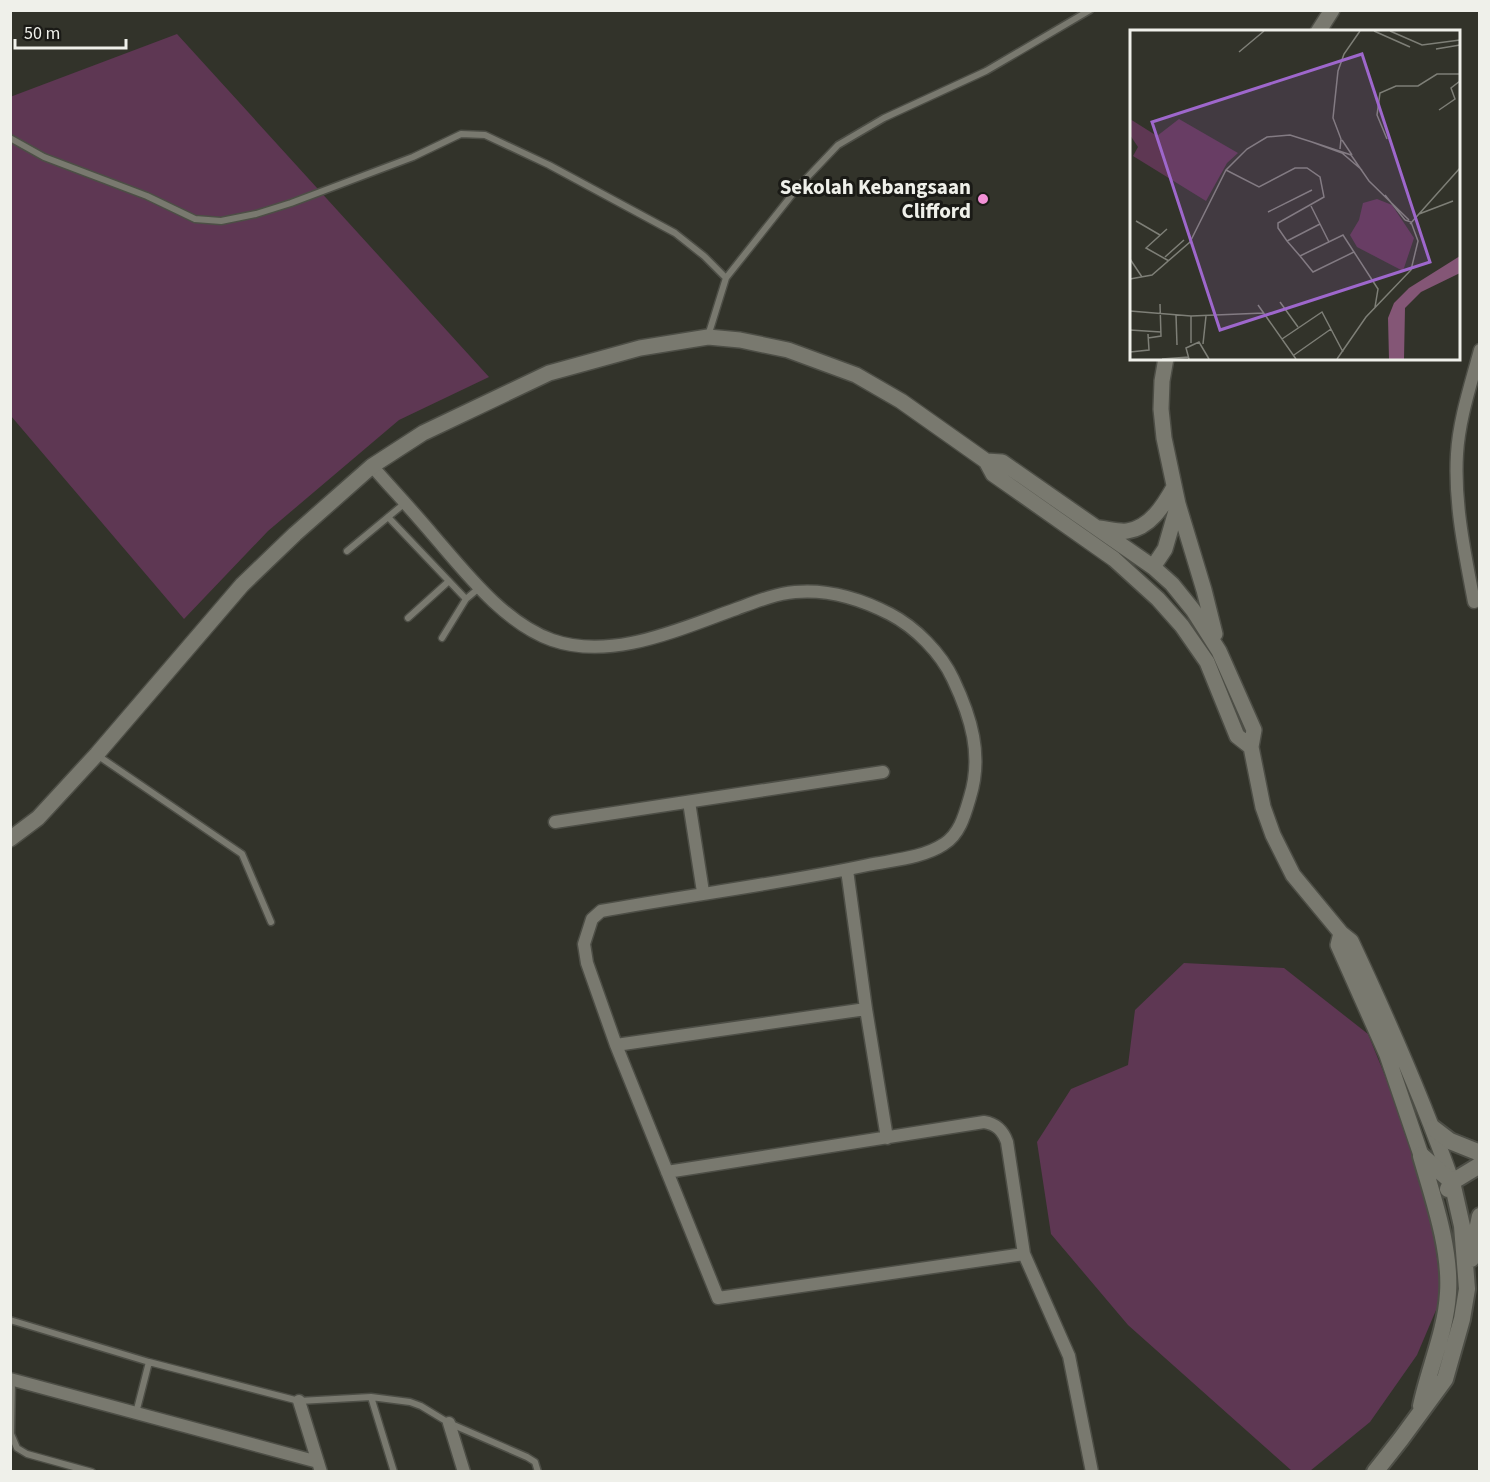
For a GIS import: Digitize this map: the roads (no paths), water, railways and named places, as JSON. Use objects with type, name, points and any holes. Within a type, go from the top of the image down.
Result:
[{"type":"main road","points":[[1433,1128],[1450,1141],[1479,1153]]},
{"type":"main road","points":[[1421,1155],[1452,1182],[1462,1226],[1467,1289]]},
{"type":"main road","points":[[1420,1412],[1444,1321],[1449,1291],[1440,1225],[1421,1155]]},
{"type":"main road","points":[[1440,1225],[1442,1200],[1452,1182],[1479,1165]]},
{"type":"main road","points":[[1375,1472],[1445,1379],[1462,1319],[1479,1216]]},
{"type":"street","points":[[1319,30],[1332,10]]},
{"type":"street","points":[[10,839],[39,818],[242,585],[295,534],[372,466],[423,433],[549,374],[640,348],[708,337],[740,340],[788,350],[856,375],[901,401],[986,461],[993,474],[1114,560],[1158,599],[1182,626],[1207,662],[1237,736],[1251,747]]},
{"type":"street","points":[[1474,602],[1463,542],[1456,483],[1461,425],[1479,350]]},
{"type":"street","points":[[1166,360],[1161,409],[1164,438],[1178,504],[1204,590],[1219,651]]},
{"type":"street","points":[[986,461],[1002,462],[1099,528],[1172,584],[1193,610],[1219,651],[1254,730],[1251,747],[1263,807],[1273,835],[1293,875],[1341,933],[1351,941],[1387,1018],[1433,1128],[1452,1182]]},
{"type":"street","points":[[372,466],[479,588],[511,616],[550,639],[584,646],[654,638],[769,597],[796,592],[820,592],[846,596],[871,604],[898,618],[925,640],[948,668],[974,730],[977,760],[974,785],[956,833],[947,842],[932,851],[847,870],[703,892],[601,911],[592,919],[584,944],[587,963],[616,1045],[718,1298],[1024,1254]]},
{"type":"street","points":[[1099,528],[1127,531],[1142,525],[1163,506],[1174,487]]},
{"type":"street","points":[[1158,599],[1152,567],[1166,549],[1178,504]]},
{"type":"street","points":[[1114,560],[1152,567]]},
{"type":"street","points":[[555,822],[883,772]]},
{"type":"street","points":[[689,802],[703,892]]},
{"type":"street","points":[[847,870],[887,1138]]},
{"type":"street","points":[[1341,933],[1338,945],[1387,1055],[1421,1155]]},
{"type":"street","points":[[616,1045],[866,1009]]},
{"type":"street","points":[[668,1172],[984,1122],[997,1127],[1007,1142],[1024,1254],[1069,1356],[1092,1472]]},
{"type":"street","points":[[11,1379],[320,1467]]},
{"type":"street","points":[[299,1401],[320,1467]]},
{"type":"street","points":[[449,1423],[464,1472]]},
{"type":"lane","points":[[708,337],[726,278],[799,186],[838,145],[884,118],[986,71],[1090,10]]},
{"type":"lane","points":[[10,138],[44,157],[147,196],[195,219],[221,221],[256,214],[291,203],[413,157],[461,134],[485,135],[549,165],[675,233],[704,256],[726,278]]},
{"type":"lane","points":[[347,551],[405,502]]},
{"type":"lane","points":[[388,517],[466,599]]},
{"type":"lane","points":[[408,618],[449,582]]},
{"type":"lane","points":[[442,638],[466,599],[479,588]]},
{"type":"lane","points":[[97,754],[242,854],[271,922]]},
{"type":"lane","points":[[10,1320],[149,1362],[299,1401],[371,1397],[410,1402],[449,1423],[527,1457],[535,1462],[538,1472]]},
{"type":"lane","points":[[136,1413],[149,1362]]},
{"type":"lane","points":[[11,1379],[11,1434],[17,1448],[27,1454],[92,1472]]},
{"type":"lane","points":[[371,1397],[394,1472]]},
{"type":"place","name":"Sekolah Kebangsaan Clifford","points":[[983,199]]}]
